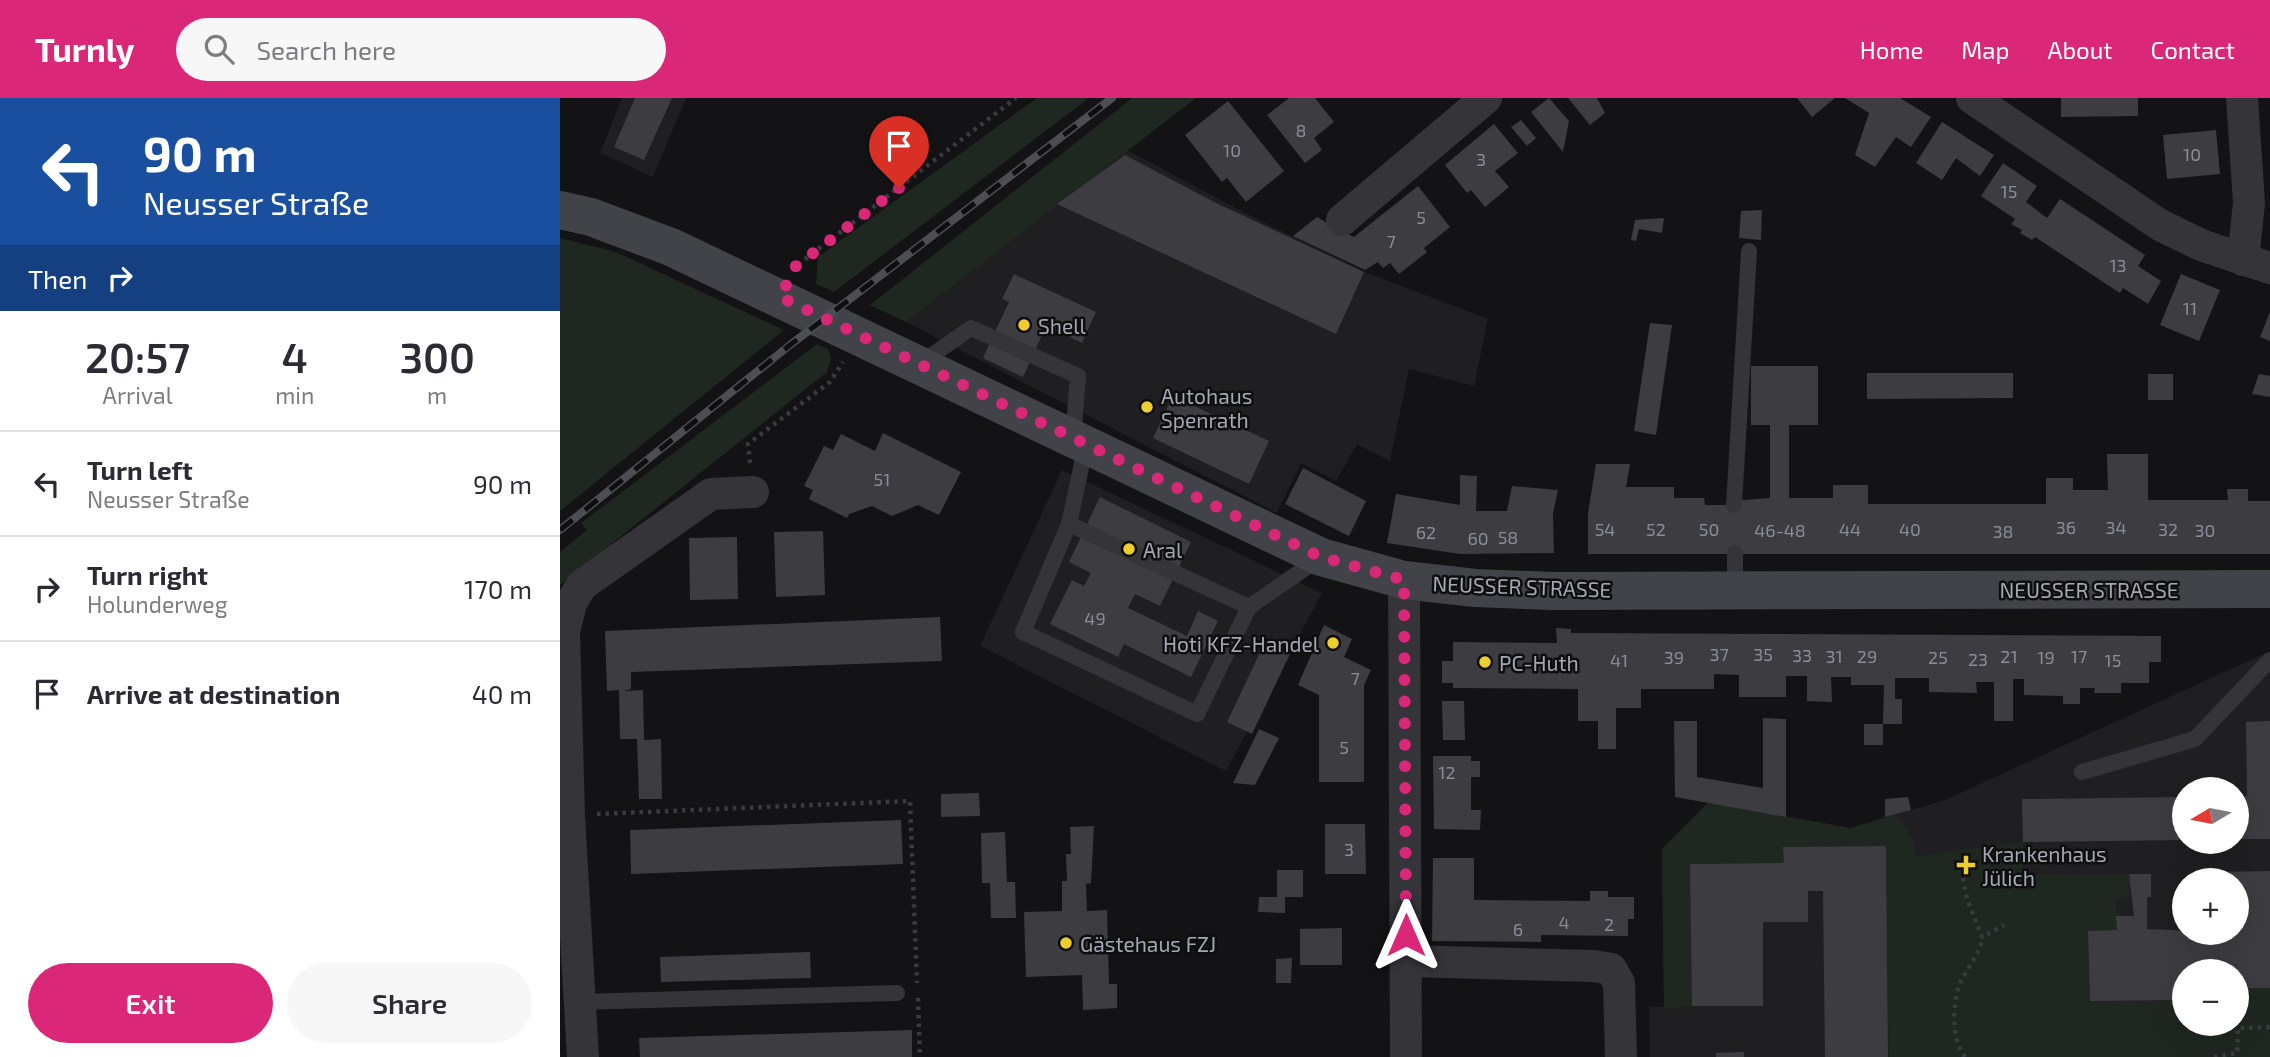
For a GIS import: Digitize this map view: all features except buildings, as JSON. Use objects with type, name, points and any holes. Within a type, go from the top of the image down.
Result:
[{"type":"main road","name":"NEUSSER STRASSE","points":[[560,210],[591,217],[671,247],[1321,557],[1404,580],[1475,588],[1540,590],[1735,571],[2270,589]]},
{"type":"street","points":[[1342,220],[1486,98]]},
{"type":"street","points":[[1972,98],[2160,225],[2201,245],[2256,264],[2242,98]]},
{"type":"street","points":[[583,1057],[569,816],[564,632],[571,603],[582,585],[711,494],[753,492]]},
{"type":"street","points":[[1404,580],[1406,1057]]},
{"type":"street","points":[[1406,961],[1594,966],[1611,969],[1619,983],[1621,1057]]},
{"type":"lane","points":[[1734,505],[1749,251]]},
{"type":"lane","points":[[919,365],[971,328],[1078,376],[1080,442],[1069,524],[1023,632],[1197,714],[1249,607],[1321,557]]},
{"type":"lane","points":[[1069,524],[1249,607]]},
{"type":"lane","points":[[2082,772],[2195,739],[2270,660]]},
{"type":"lane","points":[[579,1002],[897,993]]},
{"type":"path","points":[[780,297],[796,266],[1016,98]]},
{"type":"path","points":[[753,492],[748,444],[830,382],[848,355]]},
{"type":"path","points":[[569,816],[911,801],[920,1057]]},
{"type":"path","points":[[1964,878],[1967,900],[1982,937],[1981,946],[1958,988],[1955,1020],[1957,1045],[1965,1057]]},
{"type":"path","points":[[1982,937],[2004,925]]},
{"type":"path","points":[[2214,1057],[2237,1053],[2238,1028],[2270,1027]]},
{"type":"shaded area","points":[[622,98],[686,98],[653,177],[600,153]]},
{"type":"shaded area","points":[[1037,98],[1089,98],[834,292],[816,284],[818,257]]},
{"type":"shaded area","points":[[1132,98],[1196,98],[906,322],[870,305]]},
{"type":"shaded area","points":[[1127,150],[1243,212],[1365,272],[1488,319],[1474,386],[1409,369],[1390,461],[1357,444],[1336,481],[1301,463],[1277,513],[906,322]]},
{"type":"shaded area","points":[[560,238],[616,252],[784,330],[560,511]]},
{"type":"shaded area","points":[[817,344],[828,349],[831,359],[827,372],[560,585],[560,552],[587,530],[581,523]]},
{"type":"shaded area","points":[[1062,470],[1322,593],[1226,771],[980,646]]},
{"type":"shaded area","name":"Krankenhaus Jülich","points":[[2270,651],[2270,1057],[1650,1057],[1649,1006],[1664,1007],[1662,849],[1708,803],[1851,828],[1945,800]]},
{"type":"shaded area","points":[[1708,803],[1851,828],[1896,814],[1913,840],[1916,856],[2023,842],[2023,874],[2129,874],[2130,897],[2116,898],[2117,930],[2088,931],[2090,1001],[2172,1000],[2172,1036],[2249,1036],[2249,988],[2270,988],[2270,1057],[1889,1057],[1886,846],[1784,847],[1784,863],[1691,864],[1692,1006],[1664,1008],[1662,849]]},
{"type":"railway","points":[[560,530],[790,345],[1112,98]]},
{"type":"place","name":"Shell","points":[[1024,325]]},
{"type":"place","name":"Autohaus Spenrath","points":[[1147,407]]},
{"type":"place","name":"Aral","points":[[1129,549]]},
{"type":"place","name":"Hoti KFZ-Handel","points":[[1333,643]]},
{"type":"place","name":"PC-Huth","points":[[1485,662]]},
{"type":"place","name":"Krankenhaus Jülich","points":[[1966,865]]},
{"type":"place","name":"Gästehaus FZJ","points":[[1066,943]]},
{"type":"route","points":[[899,188],[796,266],[780,297],[1321,557],[1404,580],[1406,935]]}]
